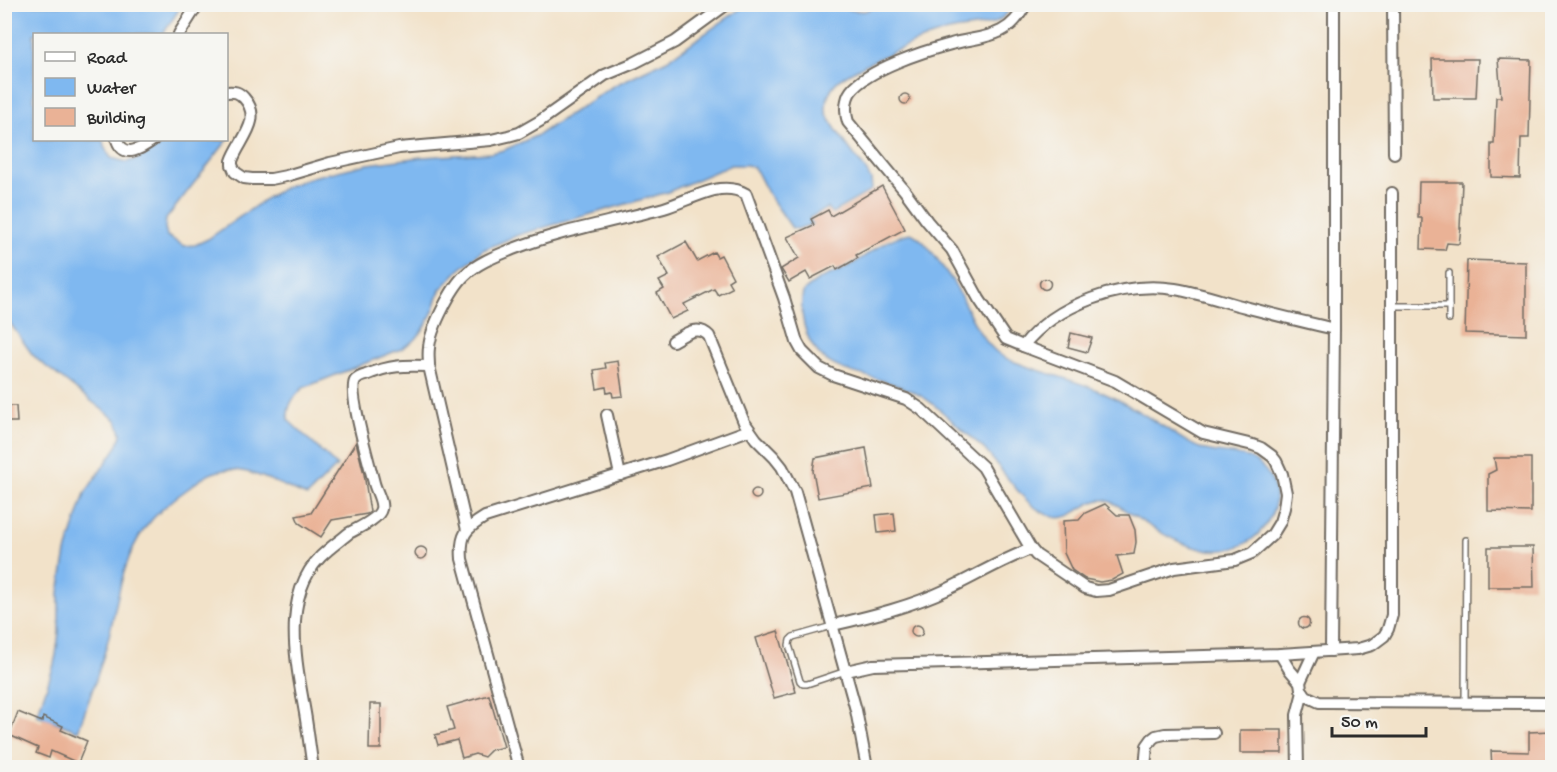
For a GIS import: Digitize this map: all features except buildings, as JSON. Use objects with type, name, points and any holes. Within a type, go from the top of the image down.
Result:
[{"type":"street","points":[[180,33],[198,4]]},
{"type":"street","points":[[228,92],[241,95],[248,102],[252,112],[250,127],[232,161],[236,172],[244,178],[286,176],[330,163],[399,148],[491,140],[519,133],[540,121],[605,75],[675,42],[727,4]]},
{"type":"street","points":[[467,530],[429,366],[429,346],[432,335],[449,296],[465,275],[484,261],[531,242],[666,207],[717,189],[734,188],[746,194],[802,351],[819,368],[833,375],[906,399],[921,409],[983,467],[1030,549],[1041,559],[1085,588],[1096,591],[1110,590],[1174,568],[1229,562],[1252,554],[1267,541],[1280,522],[1286,493],[1282,474],[1272,456],[1253,445],[1203,433],[1114,381],[1006,339],[979,299],[952,250],[848,122],[846,110],[848,97],[851,91],[865,79],[907,58],[998,32],[1012,24],[1026,4]]},
{"type":"street","points":[[1331,651],[1335,4]]},
{"type":"street","points":[[1393,4],[1394,153]]},
{"type":"street","points":[[117,141],[122,148],[131,151],[152,141]]},
{"type":"street","points":[[846,671],[884,664],[1331,651],[1358,649],[1372,645],[1384,636],[1392,615],[1392,193]]},
{"type":"street","points":[[1023,346],[1033,334],[1072,307],[1110,292],[1137,289],[1172,289],[1201,294],[1334,329]]},
{"type":"street","points":[[673,341],[694,330],[702,331],[709,336],[740,414],[749,430],[782,467],[792,486],[846,671],[867,768]]},
{"type":"street","points":[[313,768],[296,655],[295,622],[298,599],[303,583],[318,558],[347,535],[374,518],[382,506],[376,491],[354,401],[354,383],[358,378],[392,366],[429,366]]},
{"type":"street","points":[[607,415],[620,475]]},
{"type":"street","points":[[519,768],[462,559],[461,547],[467,530],[485,517],[667,460],[749,430]]},
{"type":"street","points":[[833,625],[867,617],[938,593],[996,563],[1030,549]]},
{"type":"street","points":[[1298,768],[1297,715],[1302,687],[1314,652]]},
{"type":"street","points":[[1280,654],[1310,699],[1319,702],[1552,704]]},
{"type":"street","points":[[1145,768],[1147,746],[1156,736],[1214,734]]},
{"type":"lane","points":[[1449,273],[1449,319]]},
{"type":"lane","points":[[1392,306],[1449,306]]},
{"type":"lane","points":[[1465,703],[1466,540]]},
{"type":"lane","points":[[833,625],[793,637],[789,640],[789,645],[802,684],[846,671]]},
{"type":"water","points":[[887,4],[1014,5],[1006,15],[994,23],[949,31],[924,39],[854,71],[834,85],[826,105],[828,117],[867,172],[872,189],[832,213],[827,208],[809,218],[812,224],[797,229],[792,228],[753,167],[731,165],[668,192],[518,235],[483,250],[440,290],[434,309],[416,339],[401,349],[303,388],[294,399],[290,406],[288,420],[337,466],[307,496],[256,475],[225,470],[201,479],[171,501],[155,517],[145,528],[130,554],[104,655],[78,731],[37,715],[56,655],[59,632],[59,593],[66,552],[85,493],[118,445],[121,434],[116,420],[32,354],[5,316],[5,5],[182,5],[164,33],[33,33],[33,141],[103,141],[111,158],[127,162],[169,141],[227,141],[166,219],[167,236],[184,246],[195,245],[208,239],[270,196],[312,177],[368,164],[504,150],[538,135],[613,86],[667,60],[746,5],[835,5],[850,10],[864,11]]},
{"type":"water","points":[[911,233],[922,240],[935,256],[954,283],[986,341],[1002,356],[1106,394],[1196,447],[1240,455],[1260,465],[1272,482],[1275,493],[1272,514],[1263,529],[1251,540],[1236,547],[1206,550],[1161,533],[1105,500],[1098,500],[1061,518],[1043,513],[1024,498],[984,449],[929,401],[917,393],[849,371],[825,360],[814,348],[806,333],[802,316],[803,292],[819,280],[853,264],[888,241]]}]
